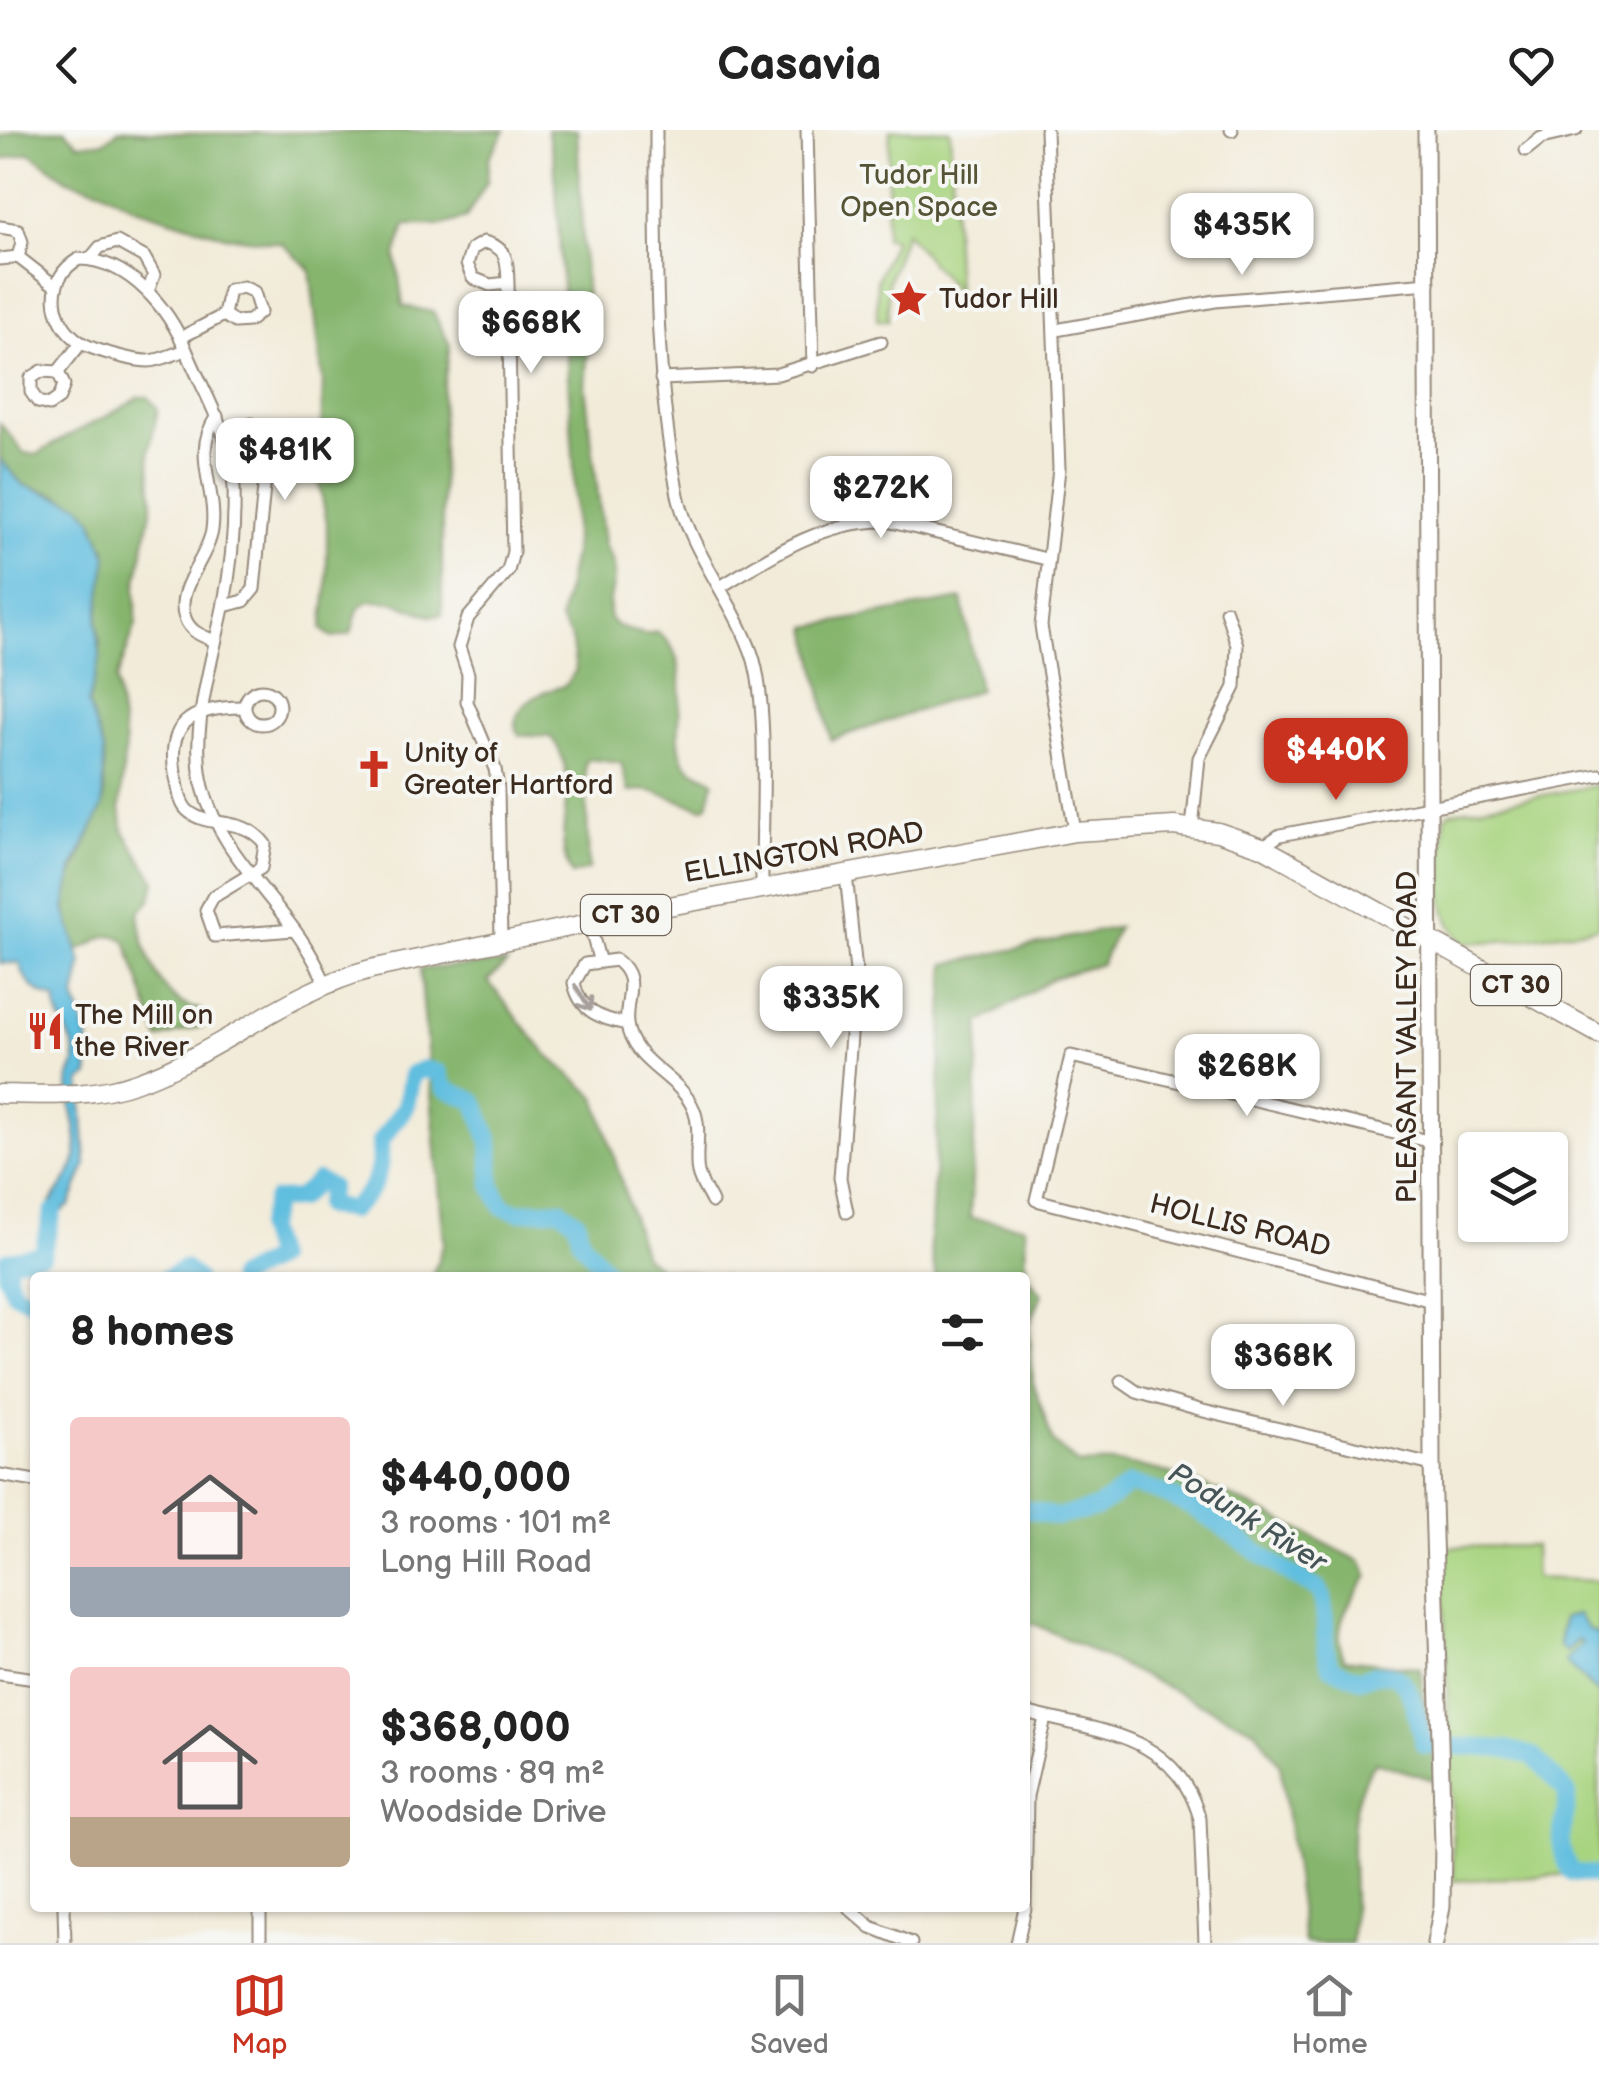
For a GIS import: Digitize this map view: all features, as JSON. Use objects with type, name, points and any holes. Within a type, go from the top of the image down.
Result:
[{"type":"main road","name":"PLEASANT VALLEY ROAD","points":[[1426,130],[1432,1465],[1442,1906],[1436,1943]]},
{"type":"main road","name":"ELLINGTON ROAD","points":[[0,1094],[86,1093],[149,1077],[326,986],[371,969],[589,923],[1075,832],[1192,828],[1262,846],[1432,937],[1599,1034]]},
{"type":"street","points":[[656,130],[657,348],[661,379],[678,497],[754,658],[760,686],[762,890]]},
{"type":"street","points":[[807,130],[813,366]]},
{"type":"street","points":[[1046,130],[1059,470],[1041,626],[1075,832]]},
{"type":"street","points":[[1526,150],[1541,138],[1576,130]]},
{"type":"street","points":[[0,228],[18,230],[22,242],[18,257]]},
{"type":"street","points":[[90,259],[100,247],[118,242],[144,257],[154,275],[148,289]]},
{"type":"street","points":[[0,259],[18,257],[54,284]]},
{"type":"street","points":[[224,316],[184,344],[148,361],[80,342],[60,319],[54,284],[64,268],[78,258],[90,259],[148,289],[184,344],[226,432],[234,486],[224,606],[201,710],[202,786],[217,820],[252,876],[314,954],[326,986]]},
{"type":"street","points":[[501,941],[498,788],[467,702],[468,674],[460,655],[461,636],[468,618],[508,571],[513,552],[508,283]]},
{"type":"street","points":[[1056,330],[1215,301],[1429,283]]},
{"type":"street","points":[[58,372],[80,342]]},
{"type":"street","points":[[661,379],[778,374],[881,342]]},
{"type":"street","points":[[215,641],[196,634],[185,618],[183,601],[212,529],[203,452],[207,430],[217,416]]},
{"type":"street","points":[[224,606],[244,601],[254,590],[267,457],[265,437],[252,424],[226,432]]},
{"type":"street","points":[[722,586],[810,536],[861,520],[888,521],[1046,559]]},
{"type":"street","points":[[212,529],[231,530]]},
{"type":"street","points":[[1192,828],[1199,758],[1235,687],[1237,645],[1226,611]]},
{"type":"street","points":[[244,707],[201,710],[181,724],[175,737],[173,767],[182,806],[194,816],[256,833],[264,844],[261,868],[213,897],[206,910],[215,936],[294,930]]},
{"type":"street","points":[[1262,846],[1280,835],[1599,775]]},
{"type":"street","points":[[846,874],[856,971],[840,1178],[848,1212]]},
{"type":"street","points":[[589,923],[599,959]]},
{"type":"street","points":[[627,1024],[597,1018],[576,996],[578,973],[599,959],[616,960],[627,968],[632,988],[627,1024],[636,1047],[674,1082],[694,1110],[698,1174],[712,1202]]},
{"type":"street","name":"HOLLIS ROAD","points":[[1432,1142],[1071,1056],[1036,1200],[1432,1301]]},
{"type":"street","points":[[1120,1381],[1138,1392],[1199,1410],[1432,1465]]},
{"type":"street","points":[[0,1475],[30,1480]]},
{"type":"street","points":[[0,1674],[30,1678]]},
{"type":"street","points":[[1030,1714],[1154,1750],[1172,1763],[1185,1781],[1200,1819],[1204,1943]]},
{"type":"street","points":[[1030,1783],[1045,1718]]},
{"type":"street","points":[[64,1912],[65,1943]]},
{"type":"street","points":[[260,1912],[260,1943]]},
{"type":"street","points":[[854,1912],[871,1927],[911,1943]]},
{"type":"street","points":[[1018,1943],[1024,1912]]},
{"type":"green space","points":[[17,130],[65,130],[79,144],[105,141],[119,130],[193,134],[505,130],[489,158],[487,182],[466,218],[443,225],[405,225],[396,256],[403,306],[433,312],[450,345],[442,396],[442,615],[430,616],[394,602],[368,601],[358,609],[351,634],[332,638],[322,629],[327,589],[327,523],[319,483],[323,384],[310,269],[281,243],[225,236],[135,208],[100,189],[68,180],[30,153],[0,160],[0,137]]},
{"type":"green space","points":[[547,130],[577,130],[588,342],[585,387],[604,544],[614,566],[609,615],[620,627],[644,634],[656,632],[669,643],[680,674],[679,745],[683,759],[693,770],[714,781],[708,805],[703,808],[656,792],[629,792],[621,763],[589,759],[585,763],[589,869],[572,875],[563,841],[567,789],[561,754],[551,737],[519,735],[516,725],[528,702],[565,686],[576,670],[571,637],[560,621],[574,549],[574,470],[554,158]]},
{"type":"green space","name":"Tudor Hill Open Space","points":[[890,130],[950,130],[957,293],[905,232],[888,282],[888,321],[877,320],[877,280],[894,239],[885,238]]},
{"type":"green space","points":[[139,397],[148,397],[158,409],[149,452],[153,501],[136,586],[136,624],[116,681],[125,745],[120,808],[124,832],[155,880],[151,899],[139,913],[149,958],[164,986],[186,1005],[199,1009],[205,1021],[203,1026],[159,1039],[126,941],[106,936],[77,950],[65,916],[68,886],[104,800],[104,751],[88,704],[100,644],[97,622],[106,549],[61,496],[23,485],[0,459],[0,423],[24,453],[37,455]]},
{"type":"green space","points":[[962,599],[979,690],[831,740],[808,627]]},
{"type":"green space","points":[[1599,785],[1599,927],[1516,940],[1464,943],[1447,916],[1443,901],[1445,818],[1450,812]]},
{"type":"green space","points":[[1118,927],[1101,964],[1053,978],[980,1023],[970,1218],[1025,1226],[1026,1272],[935,1272],[930,1246],[946,964]]},
{"type":"green space","points":[[507,963],[488,981],[547,1055],[596,1097],[644,1256],[660,1268],[689,1272],[434,1272],[444,1242],[420,969]]},
{"type":"green space","points":[[1030,1279],[1042,1294],[1030,1324]]},
{"type":"green space","points":[[1030,1340],[1033,1383],[1053,1442],[1079,1465],[1112,1463],[1185,1479],[1261,1511],[1362,1562],[1368,1576],[1341,1625],[1344,1659],[1420,1668],[1437,1781],[1375,1762],[1363,1782],[1353,1826],[1351,1943],[1304,1943],[1280,1765],[1256,1730],[1030,1624]]},
{"type":"green space","points":[[1534,1546],[1535,1578],[1599,1581],[1599,1883],[1561,1875],[1454,1881],[1442,1547]]},
{"type":"water","points":[[0,459],[23,485],[79,504],[92,519],[107,556],[97,622],[100,658],[88,704],[104,751],[103,806],[73,868],[65,909],[82,964],[75,998],[88,1036],[89,1076],[81,1082],[86,1165],[70,1205],[55,1216],[47,1235],[46,1215],[76,1158],[69,1081],[75,1058],[55,999],[33,987],[20,963],[0,963]]},
{"type":"water","points":[[1578,1615],[1588,1629],[1599,1634],[1599,1695],[1565,1662],[1582,1643],[1578,1640],[1566,1653],[1559,1646],[1563,1618]]},
{"type":"waterway","name":"Podunk River","points":[[250,1272],[275,1259],[266,1229],[275,1200],[298,1199],[318,1181],[330,1187],[326,1206],[351,1210],[366,1195],[378,1172],[380,1142],[406,1106],[412,1074],[424,1069],[439,1073],[444,1088],[475,1101],[490,1141],[492,1186],[503,1207],[519,1212],[560,1209],[577,1222],[581,1241],[607,1272]]},
{"type":"waterway","name":"Podunk River","points":[[30,1300],[14,1292],[7,1275],[8,1260],[42,1254],[53,1212]]},
{"type":"waterway","name":"Podunk River","points":[[178,1272],[188,1272]]},
{"type":"waterway","name":"Podunk River","points":[[1030,1510],[1057,1517],[1097,1508],[1129,1485],[1155,1491],[1204,1514],[1272,1562],[1319,1589],[1331,1667],[1360,1679],[1378,1674],[1401,1681],[1413,1703],[1424,1745],[1507,1749],[1533,1756],[1567,1792],[1561,1841],[1571,1872],[1599,1876]]},
{"type":"place","name":"Tudor Hill","points":[[909,299]]},
{"type":"place","name":"Unity of Greater Hartford","points":[[374,769]]},
{"type":"place","name":"The Mill on the River","points":[[45,1031]]}]
